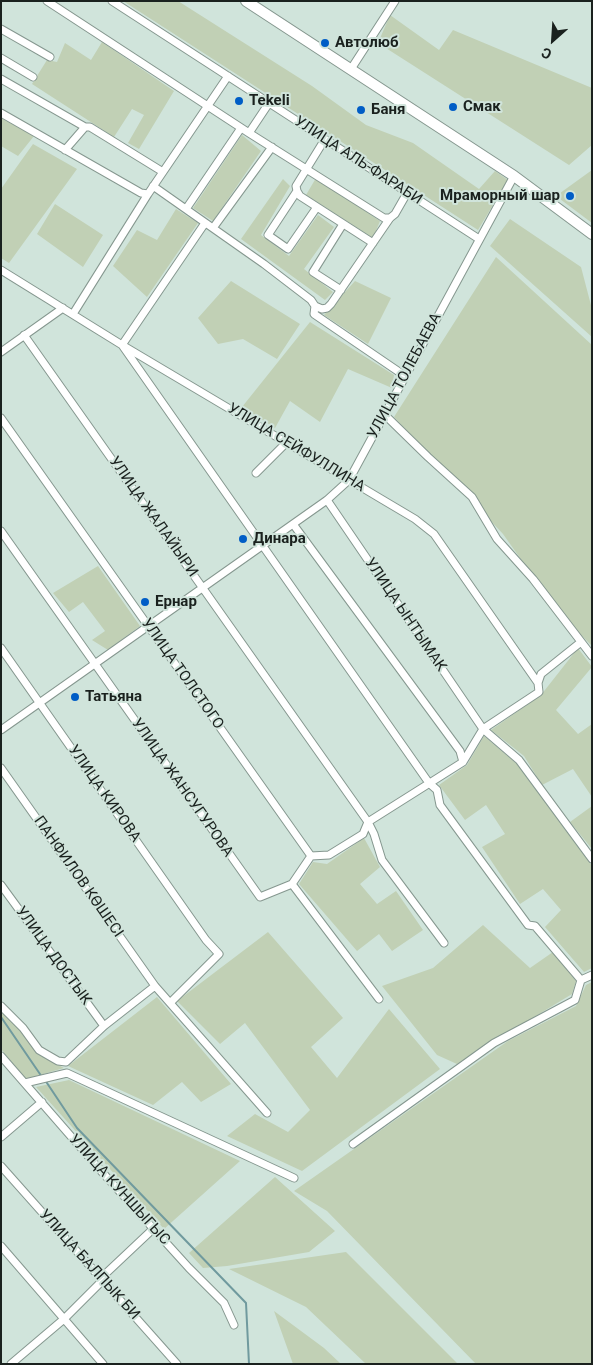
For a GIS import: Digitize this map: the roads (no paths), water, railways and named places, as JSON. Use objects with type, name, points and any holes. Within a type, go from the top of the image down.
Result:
[{"type":"main road","points":[[246,1],[514,176],[591,234]]},
{"type":"street","points":[[47,1],[384,218],[390,218]]},
{"type":"street","name":"УЛИЦА АЛЬ-ФАРАБИ","points":[[112,1],[479,239]]},
{"type":"street","points":[[351,70],[395,1]]},
{"type":"street","points":[[1,29],[50,57]]},
{"type":"street","points":[[1,58],[33,77]]},
{"type":"street","points":[[73,314],[153,186],[228,76]]},
{"type":"street","points":[[1,79],[85,127],[90,127],[163,172]]},
{"type":"street","points":[[249,132],[268,103]]},
{"type":"street","points":[[1,113],[141,193],[148,194]]},
{"type":"street","points":[[65,150],[85,127]]},
{"type":"street","points":[[186,209],[242,128]]},
{"type":"street","points":[[325,139],[296,186],[297,191],[300,196],[373,243]]},
{"type":"street","points":[[213,228],[272,147]]},
{"type":"street","name":"УЛИЦА ТОЛЕБАЕВА","points":[[1,730],[327,500],[349,480],[514,176]]},
{"type":"street","points":[[153,186],[312,300],[315,306],[314,314],[405,376]]},
{"type":"street","points":[[297,191],[268,235],[288,250],[317,207]]},
{"type":"street","points":[[315,306],[322,309],[332,304],[390,218],[395,214],[407,193]]},
{"type":"street","points":[[205,223],[122,345],[429,783],[437,790],[440,805],[528,925],[536,927],[581,980]]},
{"type":"street","points":[[341,290],[313,272],[343,224]]},
{"type":"street","name":"УЛИЦА СЕЙФУЛЛИНА","points":[[1,270],[122,345],[415,518],[434,534],[538,683]]},
{"type":"street","points":[[1,352],[63,308]]},
{"type":"street","name":"УЛИЦА ЖАЛАЙЫРИ","points":[[24,336],[368,822],[382,860],[444,943]]},
{"type":"street","points":[[384,415],[472,497],[497,539],[533,578],[592,656]]},
{"type":"street","name":"УЛИЦА ТОЛСТОГО","points":[[1,418],[311,856]]},
{"type":"street","points":[[256,473],[286,443]]},
{"type":"street","name":"УЛИЦА ЫНТЫМАК","points":[[327,500],[483,729],[519,760],[592,859]]},
{"type":"street","points":[[293,524],[460,751],[462,762]]},
{"type":"street","name":"УЛИЦА ЖАНСУГУРОВА","points":[[1,531],[260,897],[292,884]]},
{"type":"street","points":[[379,999],[292,884],[311,856],[329,855],[363,834],[368,822],[462,762],[483,729],[539,692],[538,683],[541,674],[581,642]]},
{"type":"street","name":"УЛИЦА КИРОВА","points":[[1,648],[206,940],[219,954],[170,1003]]},
{"type":"street","name":"ПАНФИЛОВ КӨШЕСІ","points":[[1,768],[155,986],[267,1113]]},
{"type":"street","name":"УЛИЦА ДОСТЫК","points":[[1,885],[104,1026]]},
{"type":"street","points":[[353,1144],[494,1043],[575,1000],[581,980],[592,975]]},
{"type":"street","points":[[1,1006],[23,1028],[39,1050],[58,1061],[66,1062],[104,1026],[155,986]]},
{"type":"street","name":"УЛИЦА КУНШЫГЫС","points":[[1,1056],[153,1229],[224,1303],[234,1325]]},
{"type":"street","points":[[25,1083],[67,1073],[294,1178]]},
{"type":"street","points":[[1,1137],[42,1102]]},
{"type":"street","name":"УЛИЦА БАЛПЫК БИ","points":[[1,1166],[177,1364]]},
{"type":"street","points":[[11,1364],[64,1319],[153,1229]]},
{"type":"street","points":[[1,1246],[103,1364]]},
{"type":"waterway","points":[[1,1017],[42,1077]]},
{"type":"waterway","points":[[45,1080],[77,1128],[246,1303],[249,1364]]},
{"type":"place","name":"Автолюб","points":[[325,43]]},
{"type":"place","name":"Tekeli","points":[[239,101]]},
{"type":"place","name":"Смак","points":[[453,107]]},
{"type":"place","name":"Баня","points":[[361,110]]},
{"type":"place","name":"Мраморный шар","points":[[570,196]]},
{"type":"place","name":"Динара","points":[[243,539]]},
{"type":"place","name":"Ернар","points":[[145,602]]},
{"type":"place","name":"Татьяна","points":[[75,697]]}]
